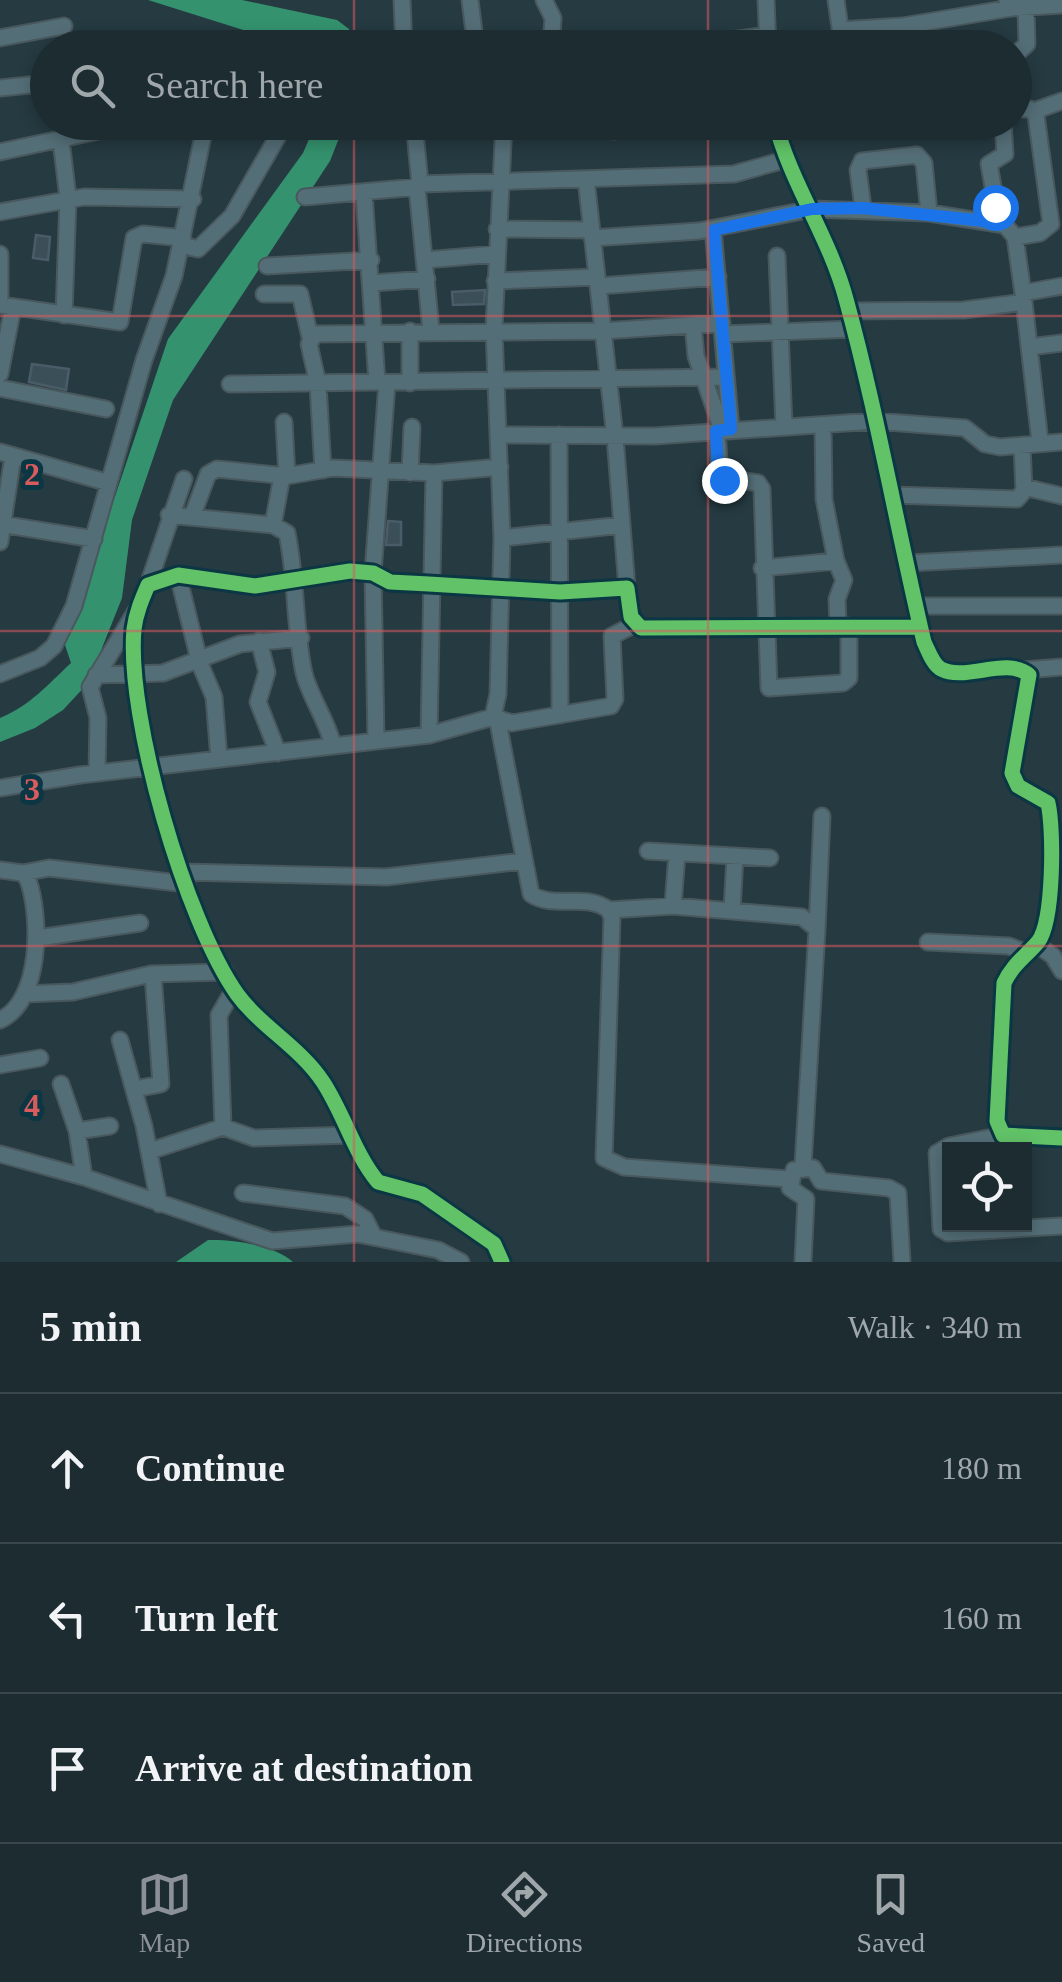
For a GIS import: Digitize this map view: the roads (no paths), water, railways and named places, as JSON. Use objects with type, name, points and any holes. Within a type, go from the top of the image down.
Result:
[{"type":"street","points":[[402,0],[403,30]]},
{"type":"street","points":[[470,0],[474,30]]},
{"type":"street","points":[[544,0],[553,18],[552,30]]},
{"type":"street","points":[[766,0],[767,30]]},
{"type":"street","points":[[836,0],[840,30],[904,26],[1014,6],[1062,5]]},
{"type":"street","points":[[1014,6],[1022,30]]},
{"type":"street","points":[[43,30],[64,26]]},
{"type":"street","points":[[0,38],[30,32]]},
{"type":"street","points":[[0,88],[30,84]]},
{"type":"street","points":[[1015,237],[1047,230],[1056,195],[1034,111],[1062,101]]},
{"type":"street","points":[[0,152],[62,140],[68,198],[64,315]]},
{"type":"street","points":[[0,674],[40,658],[60,638],[74,606],[182,242],[204,140]]},
{"type":"street","points":[[4,303],[120,322],[134,238],[143,234],[203,246],[232,216],[276,140]]},
{"type":"street","points":[[416,140],[432,330]]},
{"type":"street","points":[[503,140],[494,329],[502,538],[495,719],[531,894],[538,899],[594,902],[609,910],[673,906],[802,917],[817,929]]},
{"type":"street","points":[[779,140],[784,160],[812,209],[856,329],[915,606],[935,664],[945,671],[1062,667]]},
{"type":"street","points":[[993,222],[995,198],[988,164],[1005,154],[1004,140]]},
{"type":"street","points":[[863,208],[858,170],[862,161],[918,155],[924,163],[929,213]]},
{"type":"street","points":[[304,198],[500,180],[734,174],[784,160]]},
{"type":"street","points":[[586,179],[615,437],[627,588],[635,624],[641,628],[920,626]]},
{"type":"street","points":[[364,194],[373,332],[382,383],[373,574],[376,740]]},
{"type":"street","points":[[0,212],[68,198],[193,199]]},
{"type":"street","points":[[497,229],[591,234],[714,230],[812,209],[863,208],[1005,225],[1015,237],[1040,442]]},
{"type":"street","points":[[714,230],[725,378],[720,477],[760,486],[767,684],[774,690],[849,678],[837,599],[844,580],[836,561],[824,499],[824,425]]},
{"type":"street","points":[[0,254],[4,303],[0,374]]},
{"type":"street","points":[[425,260],[496,254]]},
{"type":"street","points":[[778,256],[784,426]]},
{"type":"street","points":[[267,266],[371,260]]},
{"type":"street","points":[[495,281],[718,278]]},
{"type":"street","points":[[372,284],[427,279]]},
{"type":"street","points":[[849,311],[964,310],[1062,286]]},
{"type":"street","points":[[264,294],[300,294],[318,384],[323,470]]},
{"type":"street","points":[[310,337],[432,330],[602,331],[693,325],[780,335],[856,329]]},
{"type":"street","points":[[693,325],[702,378],[723,430]]},
{"type":"street","points":[[410,331],[410,383]]},
{"type":"street","points":[[1029,347],[1062,342]]},
{"type":"street","points":[[230,384],[725,378]]},
{"type":"street","points":[[0,388],[106,409]]},
{"type":"street","points":[[500,435],[615,437],[876,421],[964,428],[990,446],[1062,442]]},
{"type":"street","points":[[273,525],[285,476],[284,422]]},
{"type":"street","points":[[410,473],[412,427]]},
{"type":"street","points":[[559,436],[560,715]]},
{"type":"street","points":[[892,495],[1017,499],[1024,487],[1022,445]]},
{"type":"street","points":[[0,542],[7,454],[109,483]]},
{"type":"street","points":[[192,518],[212,471],[285,476],[323,470],[434,473],[500,466]]},
{"type":"street","points":[[429,735],[434,473]]},
{"type":"street","points":[[98,773],[98,718],[90,687],[140,605],[184,479]]},
{"type":"street","points":[[1024,487],[1062,496]]},
{"type":"street","points":[[169,516],[273,525],[287,533],[297,580],[303,671],[326,716],[333,746]]},
{"type":"street","points":[[2,524],[94,539]]},
{"type":"street","points":[[502,538],[558,535],[622,525]]},
{"type":"street","points":[[908,563],[1062,555]]},
{"type":"street","points":[[762,568],[831,565],[836,561]]},
{"type":"street","points":[[148,586],[178,575],[255,586],[342,572],[373,574],[390,582],[560,592],[627,588]]},
{"type":"street","points":[[178,575],[199,660],[214,697],[219,759]]},
{"type":"street","points":[[140,605],[134,632],[135,675],[151,766],[185,878],[234,989],[321,1079],[378,1182],[422,1194],[494,1244],[502,1262]]},
{"type":"street","points":[[915,606],[1062,606]]},
{"type":"street","points":[[0,788],[151,766],[429,735],[495,719],[560,715],[615,703],[612,636],[635,624]]},
{"type":"street","points":[[96,675],[163,673],[225,648],[302,638]]},
{"type":"street","points":[[259,641],[266,672],[258,702],[278,753]]},
{"type":"street","points":[[1004,1134],[997,1120],[1001,1000],[1013,964],[1030,948],[1046,912],[1056,856],[1048,803],[1018,786],[1012,773],[1030,683],[1024,670]]},
{"type":"street","points":[[609,910],[613,967],[604,1067],[604,1158],[624,1167],[789,1179],[803,1166],[822,816]]},
{"type":"street","points":[[648,851],[770,858]]},
{"type":"street","points":[[673,906],[677,853]]},
{"type":"street","points":[[732,911],[735,856]]},
{"type":"street","points":[[0,870],[23,874],[49,868],[185,878],[386,877],[523,860]]},
{"type":"street","points":[[0,1020],[11,1015],[25,994],[38,938],[36,901],[23,874]]},
{"type":"street","points":[[38,938],[140,923]]},
{"type":"street","points":[[928,942],[1030,948],[1053,956],[1062,971]]},
{"type":"street","points":[[25,994],[73,992],[153,974],[225,972]]},
{"type":"street","points":[[135,1089],[161,1084],[153,974]]},
{"type":"street","points":[[223,1127],[220,1015],[234,989]]},
{"type":"street","points":[[120,1040],[150,1150],[159,1204]]},
{"type":"street","points":[[0,1064],[40,1058]]},
{"type":"street","points":[[61,1084],[77,1131],[84,1177]]},
{"type":"street","points":[[77,1131],[110,1126]]},
{"type":"street","points":[[150,1150],[223,1127],[254,1138],[350,1134]]},
{"type":"street","points":[[1062,1138],[1004,1134],[948,1146],[938,1153],[941,1229],[948,1233],[1062,1226]]},
{"type":"street","points":[[0,1154],[84,1177],[272,1241],[372,1236],[438,1250],[461,1262]]},
{"type":"street","points":[[803,1166],[813,1168],[821,1181],[819,1191],[806,1199]]},
{"type":"street","points":[[789,1179],[792,1193],[806,1199]]},
{"type":"street","points":[[821,1181],[889,1188],[898,1193],[902,1262]]},
{"type":"street","points":[[244,1193],[345,1206],[364,1219],[372,1236]]},
{"type":"street","points":[[803,1262],[806,1199]]}]
